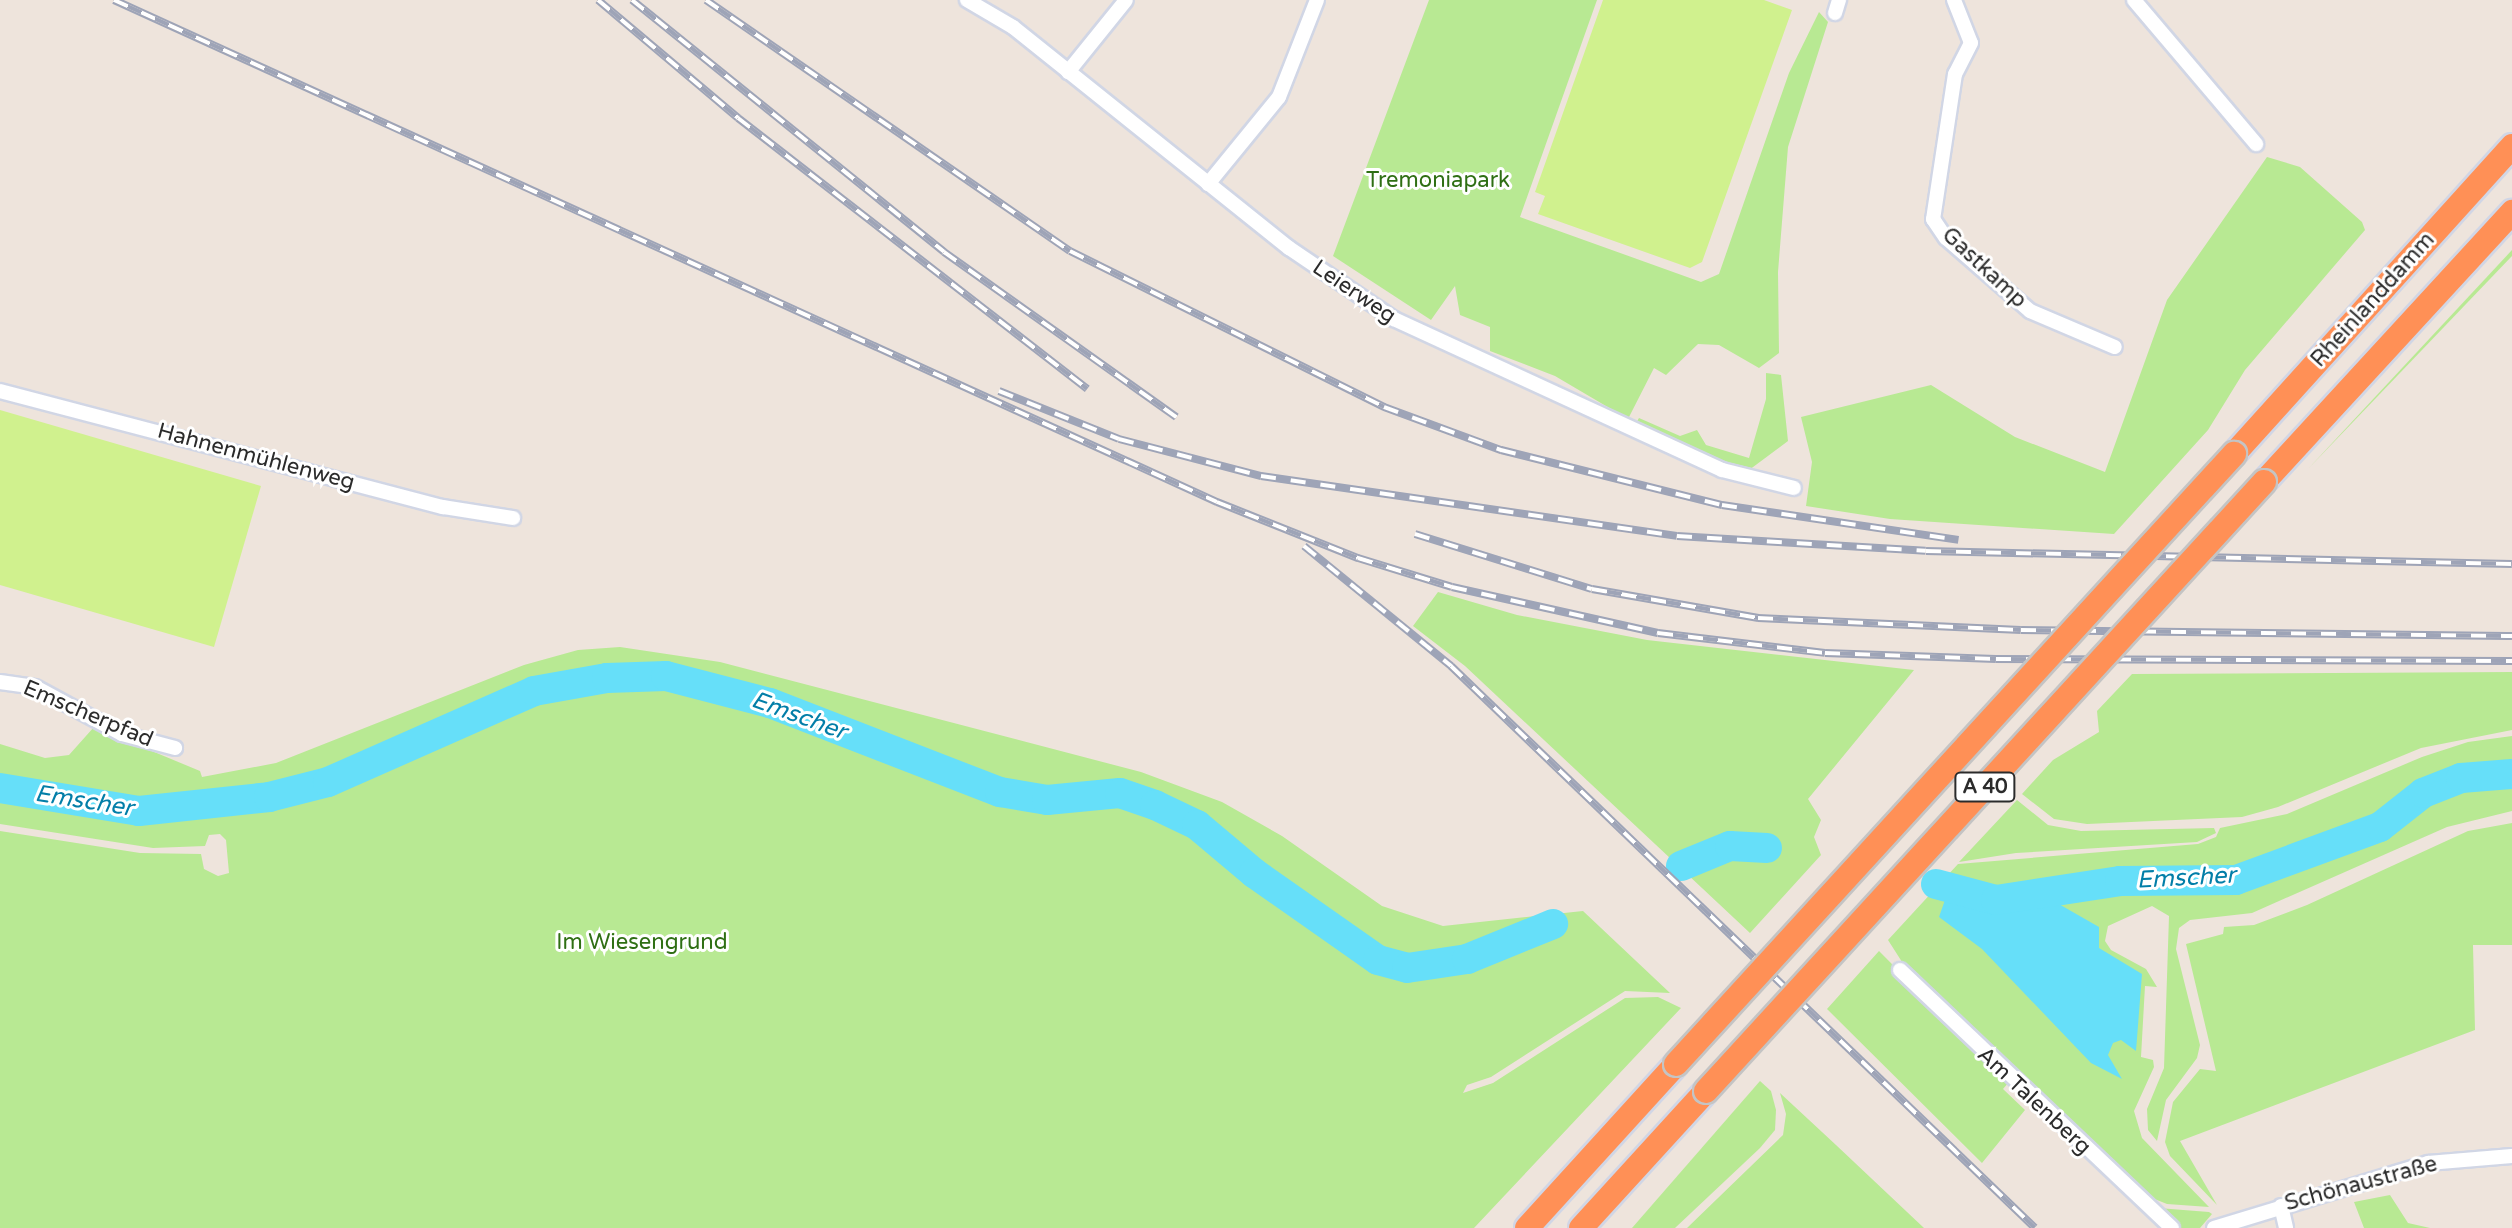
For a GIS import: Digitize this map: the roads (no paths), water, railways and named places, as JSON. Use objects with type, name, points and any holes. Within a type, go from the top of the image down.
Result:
[{"type":"highway","name":"Rheinlanddamm","points":[[1527,1228],[2512,146]]},
{"type":"highway","name":"Rheinlanddamm","points":[[1581,1228],[2512,212]]},
{"type":"street","name":"Leierweg","points":[[967,0],[1013,27],[1289,248],[1418,333],[1722,470],[1794,488]]},
{"type":"street","points":[[1068,72],[1126,0]]},
{"type":"street","points":[[1208,184],[1279,97],[1317,0]]},
{"type":"street","name":"Gastkamp","points":[[1954,0],[1971,43],[1955,74],[1933,219],[1946,238],[2030,311],[2115,347]]},
{"type":"street","points":[[2138,2],[2256,144]]},
{"type":"street","name":"Hahnenmühlenweg","points":[[0,391],[443,507],[513,518]]},
{"type":"street","name":"Emscherpfad","points":[[0,682],[35,687],[122,734],[175,748]]},
{"type":"street","name":"Am Talenberg","points":[[1900,970],[2172,1228]]},
{"type":"street","name":"Schönaustraße","points":[[2214,1228],[2428,1163],[2512,1156]]},
{"type":"street","points":[[2281,1206],[2286,1228]]},
{"type":"water","points":[[1946,897],[1991,909],[2057,903],[2099,927],[2099,948],[2142,974],[2136,1051],[2121,1040],[2113,1043],[2108,1055],[2122,1079],[2091,1063],[1982,949],[1939,917]]},
{"type":"waterway","name":"Emscher","points":[[0,788],[139,811],[269,797],[328,782],[534,691],[607,678],[666,676],[770,703],[1000,792],[1047,800],[1120,793],[1155,805],[1197,825],[1254,873],[1378,960],[1407,968],[1467,959],[1553,924]]},
{"type":"waterway","name":"Emscher","points":[[1936,884],[1996,900],[2120,881],[2236,880],[2380,827],[2423,793],[2461,778],[2512,774]]},
{"type":"waterway","name":"Emscher","points":[[1681,866],[1730,846],[1767,848]]},
{"type":"railway","points":[[114,0],[1217,502],[1358,558],[1452,587],[1658,633],[1825,653],[1996,659],[2512,661]]},
{"type":"railway","points":[[598,0],[738,118],[1087,389]]},
{"type":"railway","points":[[632,0],[944,252],[1176,417]]},
{"type":"railway","points":[[706,0],[1070,251],[1384,407],[1501,450],[1722,505],[1958,540]]},
{"type":"railway","points":[[999,391],[1119,439],[1261,476],[1677,536],[1926,551],[2512,564]]},
{"type":"railway","points":[[1415,534],[1592,589],[1758,618],[2021,630],[2512,636]]},
{"type":"railway","points":[[1304,546],[1451,666],[2035,1228]]},
{"type":"park label","name":"Tremoniapark","points":[[1438,181]]},
{"type":"park label","name":"Im Wiesengrund","points":[[642,943]]}]
